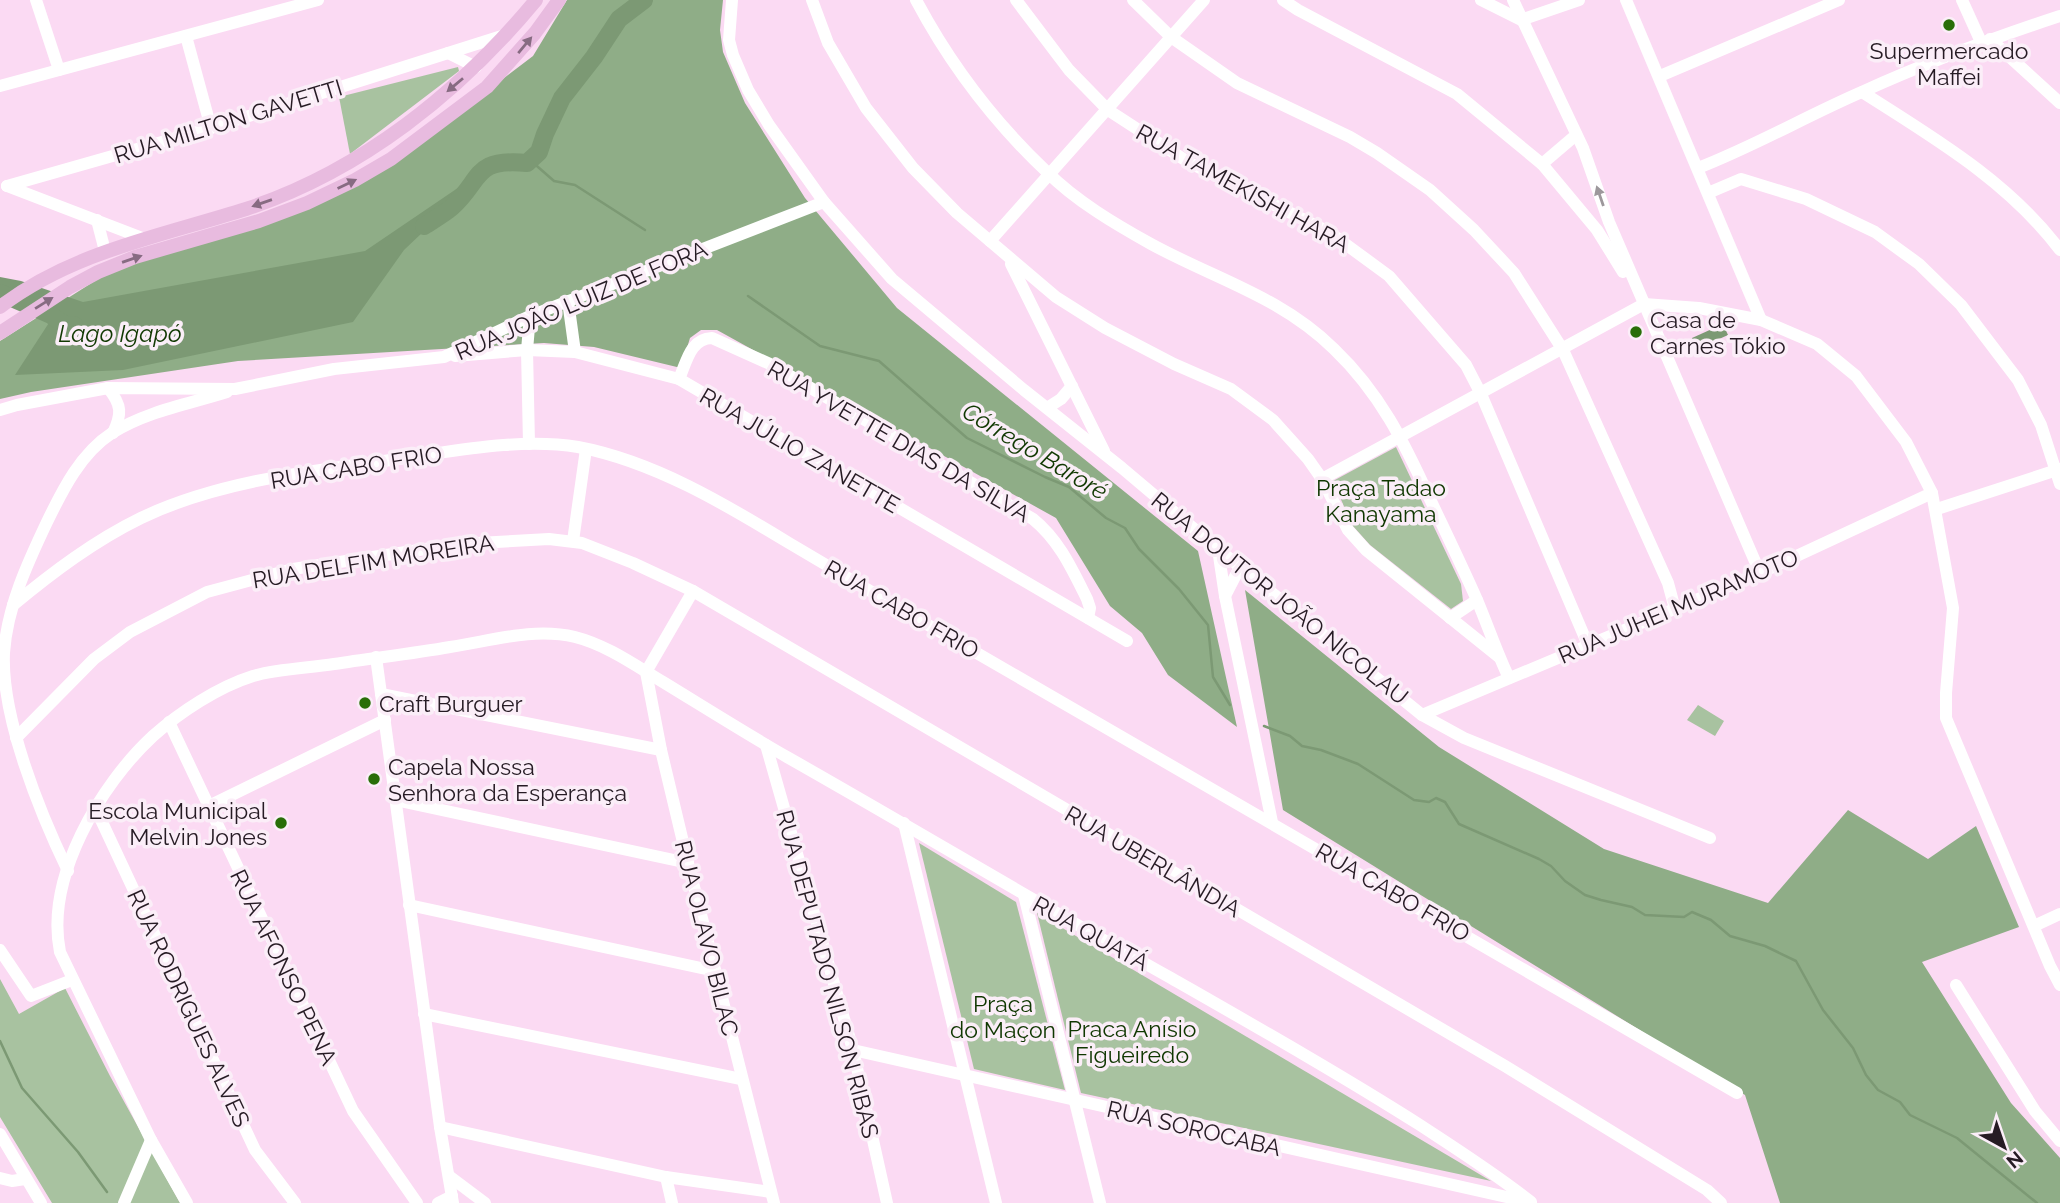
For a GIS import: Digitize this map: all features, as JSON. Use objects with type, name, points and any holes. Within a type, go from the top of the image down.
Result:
[{"type":"main road","points":[[0,307],[24,289],[52,274],[105,251],[247,208],[348,165],[393,134],[476,67],[536,0]]},
{"type":"main road","points":[[0,333],[70,286],[135,257],[260,221],[307,204],[364,175],[400,152],[487,87],[535,33],[559,0]]},
{"type":"street","points":[[36,0],[59,70]]},
{"type":"street","points":[[0,86],[318,0]]},
{"type":"street","name":"RUA DOUTOR JOÃO NICOLAU","points":[[732,0],[729,40],[740,74],[769,125],[824,202],[892,279],[1422,715],[1464,738],[1710,838]]},
{"type":"street","points":[[813,0],[828,43],[866,108],[913,168],[957,213],[1056,297],[1105,328],[1230,389],[1273,420],[1308,459],[1348,530],[1366,550],[1499,657]]},
{"type":"street","points":[[916,0],[960,73],[1002,125],[1048,174],[1102,215],[1153,244],[1289,312],[1333,348],[1369,387],[1401,437],[1509,678]]},
{"type":"street","name":"RUA TAMEKISHI HARA","points":[[1016,0],[1069,70],[1108,110],[1188,162],[1329,232],[1389,275],[1466,365],[1481,394],[1588,645]]},
{"type":"street","points":[[1133,0],[1171,37],[1237,83],[1350,137],[1430,190],[1474,230],[1514,273],[1563,350],[1668,583],[1675,608]]},
{"type":"street","points":[[990,241],[1204,0]]},
{"type":"street","points":[[1283,0],[1297,10],[1457,94],[1542,164],[1597,230],[1644,304]]},
{"type":"street","points":[[1481,0],[1521,20],[1579,0]]},
{"type":"street","points":[[1513,0],[1583,148],[1609,222],[1760,573]]},
{"type":"street","points":[[1626,0],[1761,320]]},
{"type":"street","points":[[1660,76],[1839,0]]},
{"type":"street","points":[[1962,0],[1986,40],[2060,103]]},
{"type":"street","points":[[1698,168],[1862,92],[1986,40],[2060,16]]},
{"type":"street","name":"RUA MILTON GAVETTI","points":[[3,185],[211,128],[508,34]]},
{"type":"street","points":[[186,36],[211,128]]},
{"type":"street","points":[[448,53],[476,67]]},
{"type":"street","points":[[1862,92],[1983,171],[2039,222],[2060,250]]},
{"type":"street","points":[[1542,164],[1576,135]]},
{"type":"street","points":[[1733,154],[1741,179]]},
{"type":"street","points":[[1708,192],[1741,179],[1806,200],[1875,232],[1919,264],[1961,305],[2018,380],[2041,425],[2058,470],[2060,484]]},
{"type":"street","points":[[3,185],[145,239]]},
{"type":"street","name":"RUA JOÃO LUIZ DE FORA","points":[[0,410],[108,388],[235,389],[334,369],[444,357],[530,316],[824,202]]},
{"type":"street","points":[[97,220],[105,251]]},
{"type":"street","points":[[1597,230],[1609,222]]},
{"type":"street","points":[[1007,257],[1106,455]]},
{"type":"street","points":[[1037,314],[1056,297]]},
{"type":"street","points":[[568,301],[575,352]]},
{"type":"street","points":[[1322,480],[1644,304],[1699,308],[1761,320],[1817,344],[1856,376],[1906,442],[1932,494],[1937,509],[1953,608],[1946,718],[2060,985]]},
{"type":"street","points":[[529,444],[527,350],[530,316]]},
{"type":"street","name":"RUA YVETTE DIAS DA SILVA","points":[[679,379],[694,345],[702,339],[712,338],[782,371],[1033,519],[1048,531],[1059,545],[1087,599],[1090,608],[1088,618]]},
{"type":"street","name":"RUA JÚLIO ZANETTE","points":[[444,357],[527,350],[575,352],[679,379],[1127,641]]},
{"type":"street","points":[[1047,408],[1062,399],[1072,386]]},
{"type":"street","points":[[108,388],[119,401],[121,408],[113,433]]},
{"type":"street","points":[[68,871],[51,836],[16,738],[4,671],[7,633],[13,605],[33,552],[64,489],[76,468],[93,448],[113,433],[159,411],[235,389]]},
{"type":"street","name":"RUA CABO FRIO","points":[[13,605],[56,570],[100,540],[145,516],[189,499],[268,480],[348,466],[529,444],[586,449],[618,458],[684,484],[726,505],[1737,1093]]},
{"type":"street","points":[[573,541],[586,449]]},
{"type":"street","points":[[1937,509],[2058,470]]},
{"type":"street","name":"RUA JUHEI MURAMOTO","points":[[1422,715],[1760,573],[1932,494]]},
{"type":"street","name":"RUA DELFIM MOREIRA","points":[[16,738],[112,644],[207,592],[293,569],[459,544],[520,539],[573,541]]},
{"type":"street","name":"RUA UBERLÂNDIA","points":[[573,541],[633,563],[693,591],[1505,1066],[1707,1189],[1721,1203]]},
{"type":"street","points":[[1218,549],[1224,596],[1272,822]]},
{"type":"street","points":[[1224,596],[1240,567]]},
{"type":"street","points":[[646,672],[693,591]]},
{"type":"street","points":[[1450,618],[1476,600]]},
{"type":"street","name":"RUA QUATÁ","points":[[187,1203],[151,1140],[60,952],[57,933],[68,871],[75,847],[95,807],[145,744],[169,722],[220,691],[254,676],[514,635],[553,635],[577,637],[613,652],[766,745],[1024,895],[1340,1074],[1501,1178],[1534,1203]]},
{"type":"street","points":[[376,657],[452,1199],[438,1203]]},
{"type":"street","name":"RUA OLAVO BILAC","points":[[646,672],[661,750],[688,863],[772,1197]]},
{"type":"street","points":[[381,694],[661,750]]},
{"type":"street","points":[[208,807],[385,720]]},
{"type":"street","name":"RUA AFONSO PENA","points":[[169,722],[353,1111],[417,1203]]},
{"type":"street","name":"RUA DEPUTADO NILSON RIBAS","points":[[766,745],[853,1050],[887,1203]]},
{"type":"street","points":[[395,800],[688,863]]},
{"type":"street","name":"RUA RODRIGUES ALVES","points":[[95,807],[255,1150],[295,1203]]},
{"type":"street","points":[[904,823],[996,1203]]},
{"type":"street","points":[[1024,895],[1100,1203]]},
{"type":"street","points":[[409,905],[715,971]]},
{"type":"street","points":[[2034,926],[2060,915]]},
{"type":"street","points":[[0,950],[31,996],[72,980]]},
{"type":"street","points":[[1956,985],[2035,1111],[2060,1141]]},
{"type":"street","points":[[424,1014],[741,1079]]},
{"type":"street","name":"RUA SOROCABA","points":[[853,1050],[1534,1203]]},
{"type":"street","points":[[440,1128],[772,1197]]},
{"type":"street","points":[[0,1134],[41,1203]]},
{"type":"street","points":[[124,1203],[151,1140]]},
{"type":"street","points":[[449,1176],[485,1203]]},
{"type":"street","points":[[666,1177],[672,1203]]},
{"type":"street","points":[[0,1178],[12,1181],[25,1179]]},
{"type":"street","points":[[1489,1194],[1501,1178]]},
{"type":"green space","points":[[458,67],[459,71],[350,154],[339,97]]},
{"type":"green space","name":"Praça Tadao Kanayama","points":[[1396,447],[1461,584],[1463,601],[1451,609],[1370,545],[1352,525],[1333,481]]},
{"type":"green space","points":[[1698,705],[1724,721],[1715,736],[1687,720]]},
{"type":"green space","name":"Praça do Maçon","points":[[919,843],[1016,902],[1065,1090],[974,1069]]},
{"type":"green space","name":"Praca Anísio Figueiredo","points":[[1037,913],[1491,1181],[1081,1093]]},
{"type":"green space","points":[[0,979],[19,1014],[65,988],[180,1203],[52,1203],[0,1117]]},
{"type":"shaded area","points":[[567,0],[723,0],[720,30],[723,52],[745,103],[805,198],[897,308],[1198,551],[1237,727],[1168,675],[1142,633],[1110,606],[1056,518],[717,330],[701,330],[690,338],[681,368],[594,347],[544,343],[238,361],[0,399],[0,341],[109,272],[260,223],[426,137],[533,56]]},
{"type":"shaded area","points":[[1245,590],[1439,747],[1604,849],[1768,903],[1848,810],[1928,859],[1976,826],[2019,927],[1922,962],[2011,1103],[2060,1158],[2060,1203],[1780,1203],[1745,1095],[1283,810]]},
{"type":"water","name":"Lago Igapó","points":[[499,160],[404,250],[353,322],[123,370],[15,375],[56,312],[0,297],[0,277],[21,281],[83,302],[365,251]]},
{"type":"water","points":[[1723,324],[1728,335],[1697,349],[1692,338]]},
{"type":"waterway","points":[[424,226],[452,207],[487,167],[509,162],[527,163],[539,152],[562,98],[619,19],[644,0]]},
{"type":"waterway","name":"Córrego Baroré","points":[[530,160],[554,181],[575,185],[645,230]]},
{"type":"waterway","points":[[0,293],[51,315],[66,326],[74,325]]},
{"type":"waterway","name":"Córrego Baroré","points":[[748,296],[820,346],[879,361],[967,438],[1069,487],[1106,518],[1125,528],[1139,549],[1179,589],[1208,625],[1213,677],[1230,705]]},
{"type":"waterway","name":"Córrego Baroré","points":[[1264,726],[1290,736],[1302,746],[1358,764],[1414,800],[1429,802],[1436,798],[1445,802],[1459,824],[1539,859],[1585,895],[1632,907],[1645,915],[1684,917],[1692,912],[1711,920],[1730,936],[1765,946],[1796,961],[1823,1010],[1853,1048],[1866,1075],[1878,1090],[1900,1102],[1910,1115],[1957,1138],[2037,1203]]},
{"type":"waterway","points":[[0,1041],[22,1088],[78,1152],[107,1192]]},
{"type":"place","name":"Supermercado Maffei","points":[[1949,25]]},
{"type":"place","name":"Casa de Carnes Tókio","points":[[1636,332]]},
{"type":"place","name":"Craft Burguer","points":[[365,703]]},
{"type":"place","name":"Capela Nossa Senhora da Esperança","points":[[374,779]]},
{"type":"place","name":"Escola Municipal Melvin Jones","points":[[281,823]]}]
